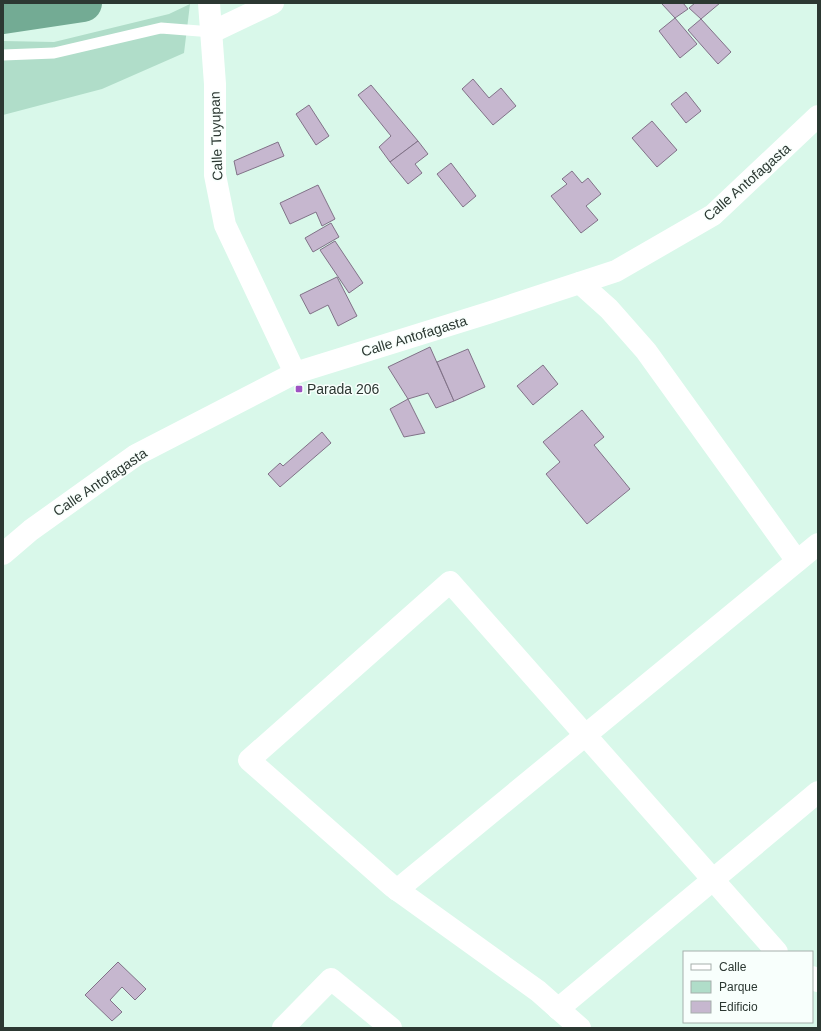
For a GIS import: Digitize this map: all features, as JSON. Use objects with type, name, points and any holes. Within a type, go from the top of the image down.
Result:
[{"type":"street","name":"Calle Tuyupan","points":[[208,3],[212,32],[215,84],[215,175],[225,226],[295,373]]},
{"type":"street","points":[[212,32],[273,3]]},
{"type":"street","name":"Calle Antofagasta","points":[[3,554],[31,530],[136,455],[295,373],[616,271],[713,215],[818,116]]},
{"type":"street","points":[[580,283],[609,309],[646,351],[797,562]]},
{"type":"street","points":[[397,890],[818,544]]},
{"type":"street","points":[[580,1028],[538,991],[397,890],[249,760],[450,582],[776,951]]},
{"type":"street","points":[[558,1009],[818,792]]},
{"type":"street","points":[[283,1028],[331,979],[391,1028]]},
{"type":"lane","points":[[3,56],[54,53],[161,28],[212,32]]},
{"type":"green space","points":[[190,4],[184,53],[102,89],[3,115],[3,41],[54,42],[169,14]]},
{"type":"building","points":[[683,3],[688,9],[675,18],[662,4]]},
{"type":"building","points":[[695,3],[720,3],[701,19],[689,8]]},
{"type":"building","points":[[675,18],[697,44],[680,58],[659,31]]},
{"type":"building","points":[[701,19],[731,52],[718,64],[688,30]]},
{"type":"building","points":[[473,79],[489,98],[501,88],[516,106],[493,125],[462,89]]},
{"type":"building","points":[[371,85],[418,141],[390,162],[379,147],[391,136],[358,95]]},
{"type":"building","points":[[686,92],[701,111],[686,123],[671,104]]},
{"type":"building","points":[[309,105],[329,136],[316,145],[296,114]]},
{"type":"building","points":[[652,121],[677,150],[657,167],[632,138]]},
{"type":"building","points":[[418,141],[428,154],[415,164],[422,173],[408,184],[390,162]]},
{"type":"building","points":[[278,142],[284,156],[237,175],[234,161]]},
{"type":"building","points":[[451,163],[476,196],[463,207],[437,174]]},
{"type":"building","points":[[572,171],[582,183],[588,178],[601,194],[586,206],[598,220],[581,233],[551,196],[567,184],[562,179]]},
{"type":"building","points":[[318,185],[335,219],[322,226],[316,212],[290,224],[280,203]]},
{"type":"building","points":[[331,223],[339,237],[313,252],[305,238]]},
{"type":"building","points":[[335,241],[363,283],[349,293],[320,250]]},
{"type":"building","points":[[337,277],[357,316],[338,326],[328,305],[310,314],[300,295]]},
{"type":"building","points":[[430,347],[454,401],[436,408],[428,393],[408,399],[388,367]]},
{"type":"building","points":[[468,349],[485,387],[454,401],[437,362]]},
{"type":"building","points":[[543,365],[558,384],[533,405],[517,386]]},
{"type":"building","points":[[408,399],[425,433],[404,437],[390,409]]},
{"type":"building","points":[[582,410],[604,437],[594,445],[630,489],[587,524],[546,474],[560,462],[543,442]]},
{"type":"building","points":[[322,432],[331,443],[280,487],[268,474],[280,463],[283,466]]},
{"type":"building","points":[[118,962],[146,989],[135,1000],[122,987],[110,1000],[122,1012],[112,1021],[85,995]]},
{"type":"waterway","points":[[3,15],[83,3]]},
{"type":"place","name":"Parada 206","points":[[299,389]]}]
